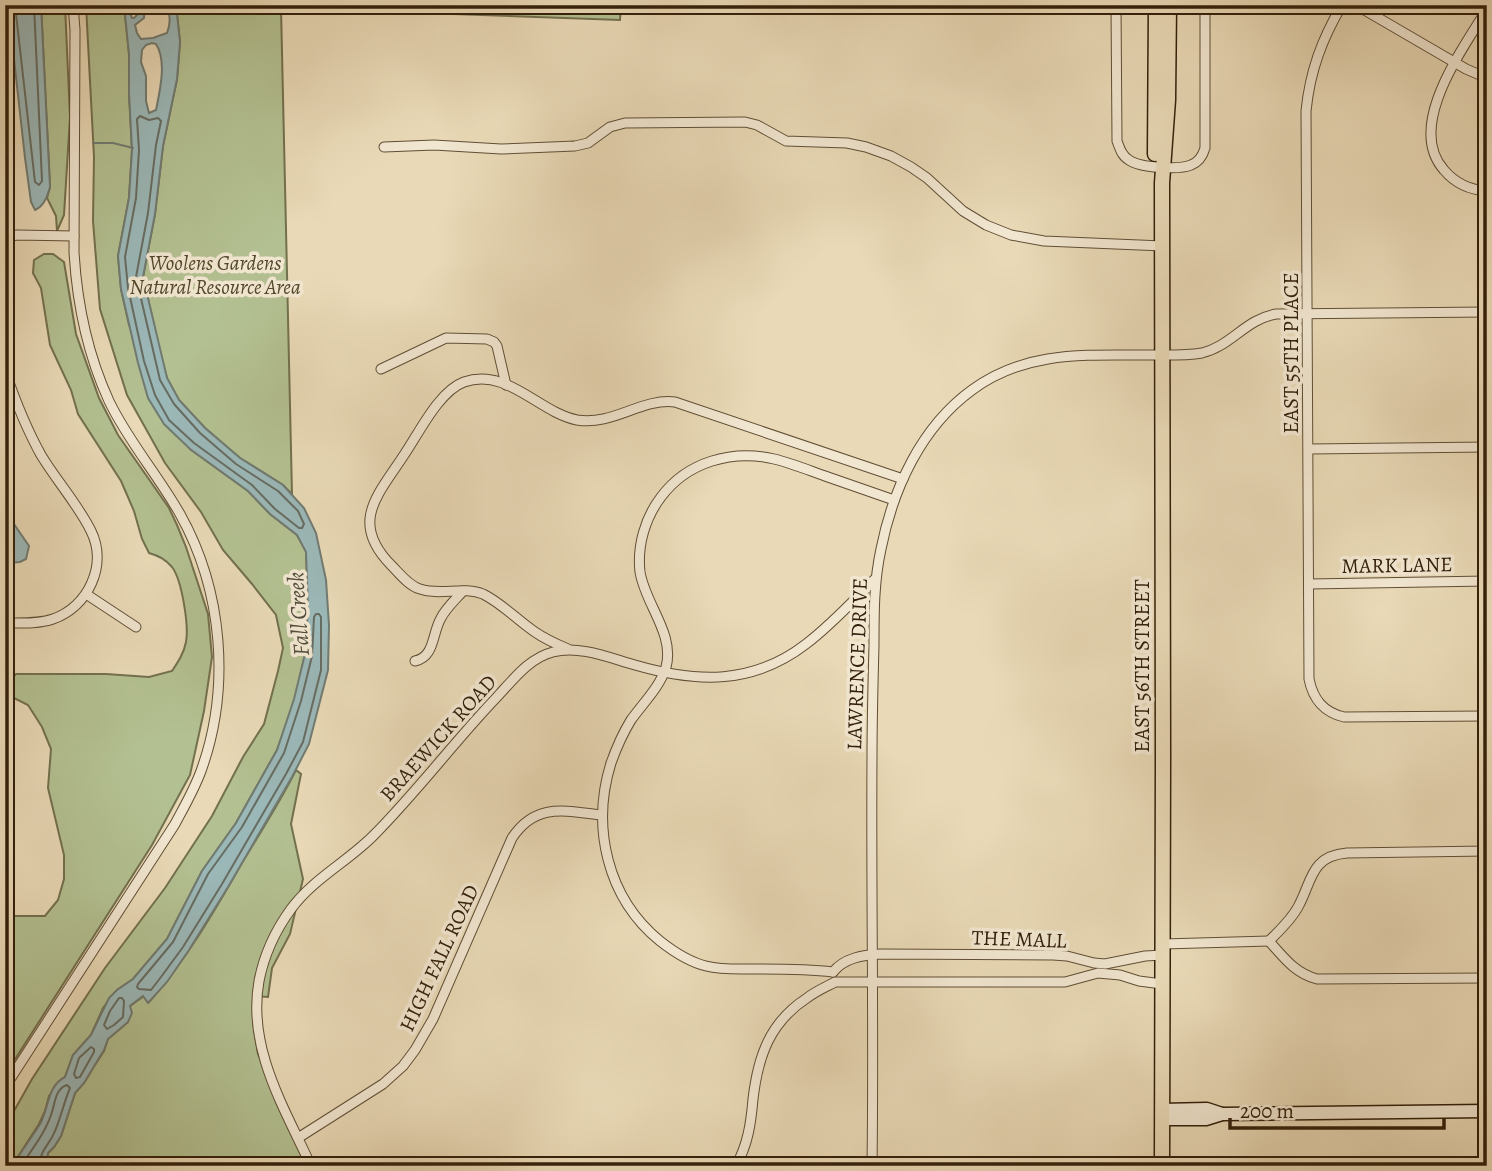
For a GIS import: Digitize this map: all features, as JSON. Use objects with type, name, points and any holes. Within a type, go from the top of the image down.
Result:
[{"type":"main road","name":"EAST 56TH STREET","points":[[1156,5],[1155,155],[1162,167]]},
{"type":"main road","name":"EAST 56TH STREET","points":[[1162,1166],[1162,167],[1168,100],[1168,5]]},
{"type":"main road","points":[[1162,1115],[1206,1119],[1222,1114],[1487,1111]]},
{"type":"street","points":[[5,1087],[181,815],[202,768],[214,726],[218,691],[219,650],[212,601],[203,567],[179,512],[127,434],[110,402],[87,341],[80,308],[74,236],[73,5]]},
{"type":"street","points":[[1116,5],[1116,138],[1126,158],[1135,164],[1162,167],[1191,165],[1199,160],[1205,148],[1205,5]]},
{"type":"street","name":"EAST 55TH PLACE","points":[[1342,5],[1321,44],[1315,62],[1308,91],[1306,120],[1309,678],[1313,694],[1320,705],[1347,718],[1487,716]]},
{"type":"street","points":[[1356,5],[1455,63],[1487,78]]},
{"type":"street","points":[[1487,9],[1441,89],[1431,130],[1434,151],[1441,166],[1456,181],[1487,191]]},
{"type":"street","points":[[384,146],[434,145],[501,149],[576,146],[591,142],[610,127],[622,123],[745,122],[757,125],[786,141],[853,144],[891,156],[927,178],[963,211],[986,225],[1009,234],[1050,242],[1163,246]]},
{"type":"street","points":[[5,237],[74,236]]},
{"type":"street","name":"LAWRENCE DRIVE","points":[[872,1166],[873,687],[876,579],[894,500],[922,443],[942,417],[969,392],[997,375],[1031,362],[1061,356],[1191,355],[1212,350],[1254,321],[1276,314],[1487,312]]},
{"type":"street","points":[[381,369],[443,339],[487,339],[497,346],[506,385]]},
{"type":"street","points":[[5,371],[35,443],[87,522],[97,553],[96,571],[86,594],[72,609],[52,620],[5,623]]},
{"type":"street","points":[[570,649],[536,633],[510,611],[484,595],[463,591],[426,591],[412,585],[376,549],[369,530],[376,500],[445,394],[456,386],[471,380],[488,380],[522,391],[558,413],[580,420],[606,419],[658,402],[677,402],[903,479]]},
{"type":"street","points":[[1309,449],[1487,447]]},
{"type":"street","points":[[663,673],[667,659],[666,640],[642,583],[640,556],[642,536],[650,515],[662,495],[678,479],[715,459],[752,456],[785,462],[894,500]]},
{"type":"street","name":"BRAEWICK ROAD","points":[[311,1166],[267,1070],[257,1028],[257,995],[268,950],[290,910],[310,887],[371,838],[482,713],[526,667],[542,656],[570,649],[686,677],[719,677],[752,671],[794,653],[813,639],[876,579]]},
{"type":"street","name":"MARK LANE","points":[[1309,584],[1487,581]]},
{"type":"street","points":[[415,661],[422,659],[431,648],[440,619],[463,591]]},
{"type":"street","points":[[86,594],[136,627]]},
{"type":"street","name":"THE MALL","points":[[663,673],[617,747],[606,782],[602,815],[606,851],[613,877],[627,904],[653,935],[674,952],[692,961],[715,968],[814,970],[834,977],[873,982],[1065,982],[1101,968],[1163,950],[1269,942]]},
{"type":"street","name":"HIGH FALL ROAD","points":[[298,1138],[383,1084],[403,1066],[415,1050],[433,1019],[512,838],[522,825],[535,815],[551,810],[602,815]]},
{"type":"street","points":[[1487,851],[1347,853],[1330,856],[1316,867],[1296,911],[1269,942],[1291,966],[1317,979],[1487,978]]},
{"type":"street","name":"THE MALL","points":[[736,1166],[750,1132],[755,1079],[764,1047],[780,1021],[834,977],[836,967],[849,960],[873,954],[1067,956],[1139,981],[1162,984]]},
{"type":"street","points":[[1120,975],[1121,962]]},
{"type":"green space","points":[[41,5],[65,5],[70,117],[64,215],[57,231],[56,216],[47,198],[50,187]]},
{"type":"green space","points":[[86,5],[124,5],[129,54],[132,150],[129,198],[118,256],[121,289],[129,325],[190,449],[248,491],[270,514],[297,535],[306,551],[308,608],[305,654],[295,699],[277,750],[236,823],[202,871],[167,939],[133,979],[117,990],[103,1008],[91,1035],[73,1055],[65,1077],[49,1096],[39,1124],[12,1166],[5,1166],[5,1127],[32,1079],[105,968],[165,888],[212,816],[264,724],[283,648],[276,615],[223,550],[201,512],[165,463],[127,395],[100,309],[93,221],[94,157]]},
{"type":"green space","name":"Woolens Gardens Natural Resource Area","points":[[176,5],[621,5],[620,20],[281,8],[292,494],[283,485],[240,458],[205,428],[179,400],[167,378],[160,352],[143,277],[155,214],[163,146],[177,79],[180,42]]},
{"type":"green space","points":[[44,254],[53,254],[64,262],[76,334],[99,398],[118,435],[169,508],[177,525],[208,614],[212,657],[190,775],[152,845],[5,1075],[5,916],[45,916],[58,900],[64,879],[64,855],[48,788],[51,749],[42,727],[28,705],[12,697],[8,682],[16,674],[149,677],[172,671],[184,650],[187,635],[184,603],[176,573],[164,560],[149,553],[121,481],[78,414],[71,390],[50,345],[41,288],[33,273],[34,260]]},
{"type":"green space","points":[[296,770],[301,774],[291,824],[303,879],[290,934],[272,968],[268,997],[253,996],[253,1023],[258,1054],[308,1166],[46,1166],[48,1153],[61,1136],[75,1093],[104,1051],[108,1039],[128,1022],[130,1006],[144,996],[149,1002],[187,952],[277,806]]},
{"type":"water","points":[[8,5],[41,5],[50,187],[43,204],[35,210],[31,202],[25,158]]},
{"type":"water","name":"Fall Creek","points":[[124,5],[131,5],[129,11],[134,18],[141,5],[145,5],[144,18],[135,25],[141,39],[167,33],[170,19],[167,5],[176,5],[180,42],[177,79],[163,146],[155,214],[143,277],[167,378],[179,400],[205,428],[240,458],[283,485],[304,508],[316,533],[326,580],[328,670],[309,744],[189,950],[167,982],[148,1003],[143,996],[130,1006],[132,1013],[128,1022],[108,1039],[84,1083],[75,1093],[61,1136],[48,1153],[46,1166],[12,1166],[40,1124],[55,1086],[65,1077],[73,1055],[91,1035],[109,998],[133,979],[167,939],[202,871],[236,823],[277,750],[305,654],[308,608],[306,552],[297,535],[270,514],[248,491],[190,449],[164,424],[148,398],[121,289],[118,256],[129,198],[132,150],[129,54]],"holes":[[[156,44],[161,59],[162,76],[156,110],[149,113],[146,76],[141,62],[142,50],[146,45]]]},
{"type":"water","points":[[5,511],[29,546],[26,559],[20,562],[5,563]]},
{"type":"waterway","points":[[93,143],[113,143],[133,148]]}]
